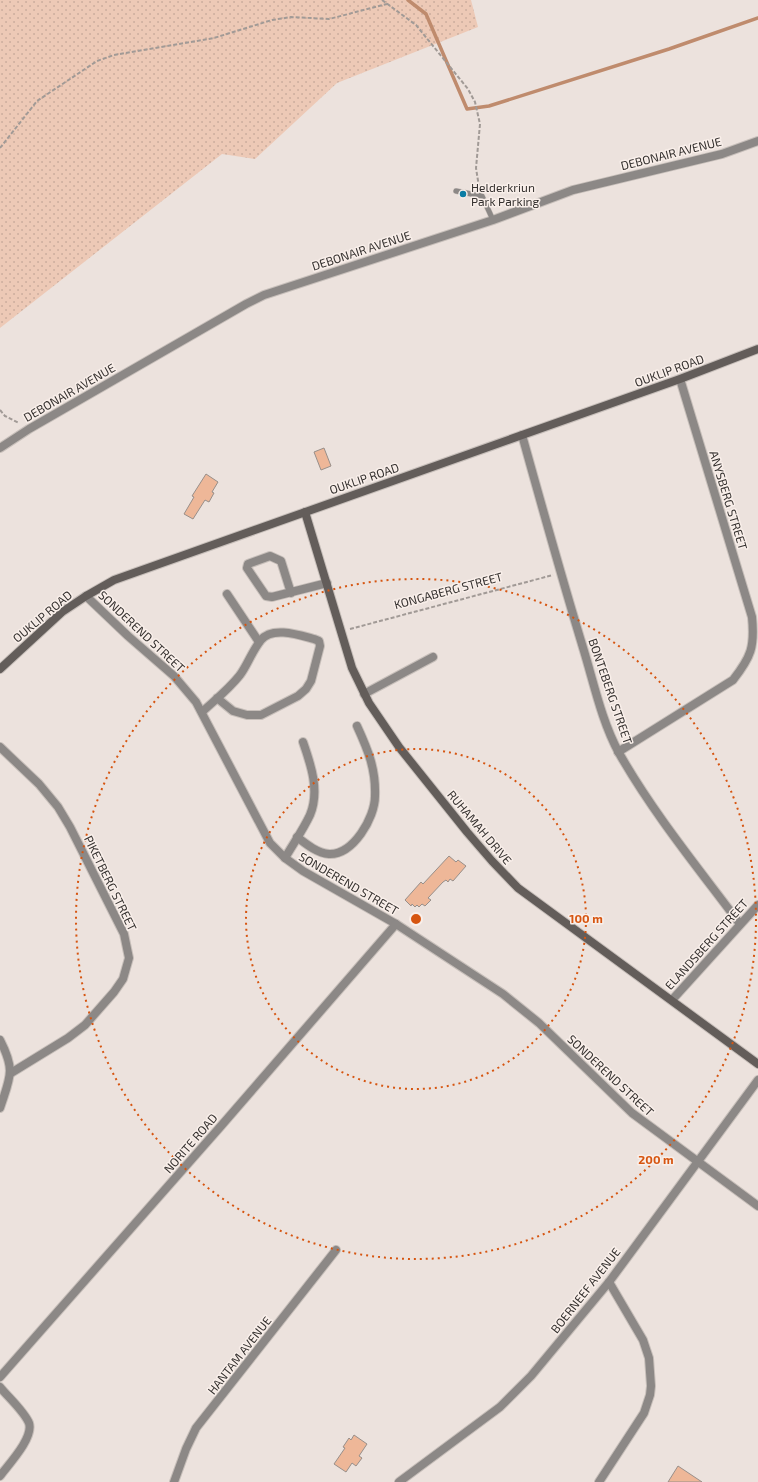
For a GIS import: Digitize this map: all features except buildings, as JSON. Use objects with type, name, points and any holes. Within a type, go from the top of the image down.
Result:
[{"type":"street","name":"DEBONAIR AVENUE","points":[[0,448],[29,429],[240,307],[264,295],[494,220],[573,190],[722,154],[758,141]]},
{"type":"street","name":"OUKLIP ROAD","points":[[0,669],[55,618],[86,596],[114,580],[680,379],[758,349]]},
{"type":"street","name":"ANYSBERG STREET","points":[[618,752],[733,680],[746,663],[752,641],[752,617],[680,379]]},
{"type":"street","name":"BONTEBERG STREET","points":[[522,435],[560,573],[607,724],[618,752],[641,789],[740,924]]},
{"type":"street","name":"RUHAMAH DRIVE","points":[[305,512],[352,668],[364,694],[399,747],[467,832],[492,862],[518,888],[758,1064]]},
{"type":"street","points":[[291,593],[281,561],[270,556],[248,564],[248,568],[266,596],[272,597],[291,593],[327,583]]},
{"type":"street","points":[[227,594],[259,642]]},
{"type":"street","name":"SONDEREND STREET","points":[[86,596],[128,636],[174,676],[187,690],[202,712],[270,843],[285,858],[303,871],[396,924],[503,994],[539,1023],[632,1113],[696,1162],[758,1206]]},
{"type":"street","points":[[202,712],[240,675],[259,642],[264,637],[282,632],[318,641],[320,646],[311,681],[306,689],[298,696],[257,716],[233,711],[217,698]]},
{"type":"street","points":[[364,694],[433,657]]},
{"type":"street","points":[[297,837],[315,850],[329,854],[337,853],[350,845],[366,827],[374,807],[376,797],[374,774],[368,751],[357,726]]},
{"type":"street","points":[[285,858],[309,816],[315,791],[303,742]]},
{"type":"street","name":"PIKETBERG STREET","points":[[0,747],[39,784],[58,807],[70,827],[124,934],[129,958],[123,979],[119,986],[85,1025],[68,1038],[11,1073]]},
{"type":"street","name":"ELANDSBERG STREET","points":[[672,1000],[758,905]]},
{"type":"street","name":"NORITE ROAD","points":[[0,1377],[396,924]]},
{"type":"street","points":[[0,1040],[9,1060],[11,1073],[0,1108]]},
{"type":"street","name":"BOERNEEF AVENUE","points":[[399,1482],[500,1407],[531,1376],[609,1282],[696,1162],[758,1080]]},
{"type":"street","name":"HANTAM AVENUE","points":[[174,1482],[186,1449],[196,1428],[336,1250]]},
{"type":"street","points":[[599,1482],[644,1413],[650,1395],[651,1386],[649,1358],[643,1340],[609,1282]]},
{"type":"street","points":[[0,1387],[24,1415],[29,1424],[26,1440],[0,1476]]},
{"type":"lane","points":[[456,191],[482,196],[494,220]]},
{"type":"path","points":[[382,0],[416,25],[468,89],[475,102],[480,124],[476,168],[478,186],[482,196]]},
{"type":"path","points":[[0,148],[37,101],[97,61],[114,55],[214,38],[272,20],[291,17],[329,19],[387,4]]},
{"type":"path","points":[[0,410],[5,416],[29,429]]},
{"type":"path","name":"KONGABERG STREET","points":[[341,631],[560,573]]},
{"type":"shaded area","points":[[0,0],[471,0],[478,27],[337,83],[255,159],[222,154],[0,328]]},
{"type":"waterway","points":[[408,0],[426,14],[467,109],[489,106],[669,49],[758,18]]},
{"type":"place","name":"Helderkriun Park Parking","points":[[463,194]]}]
